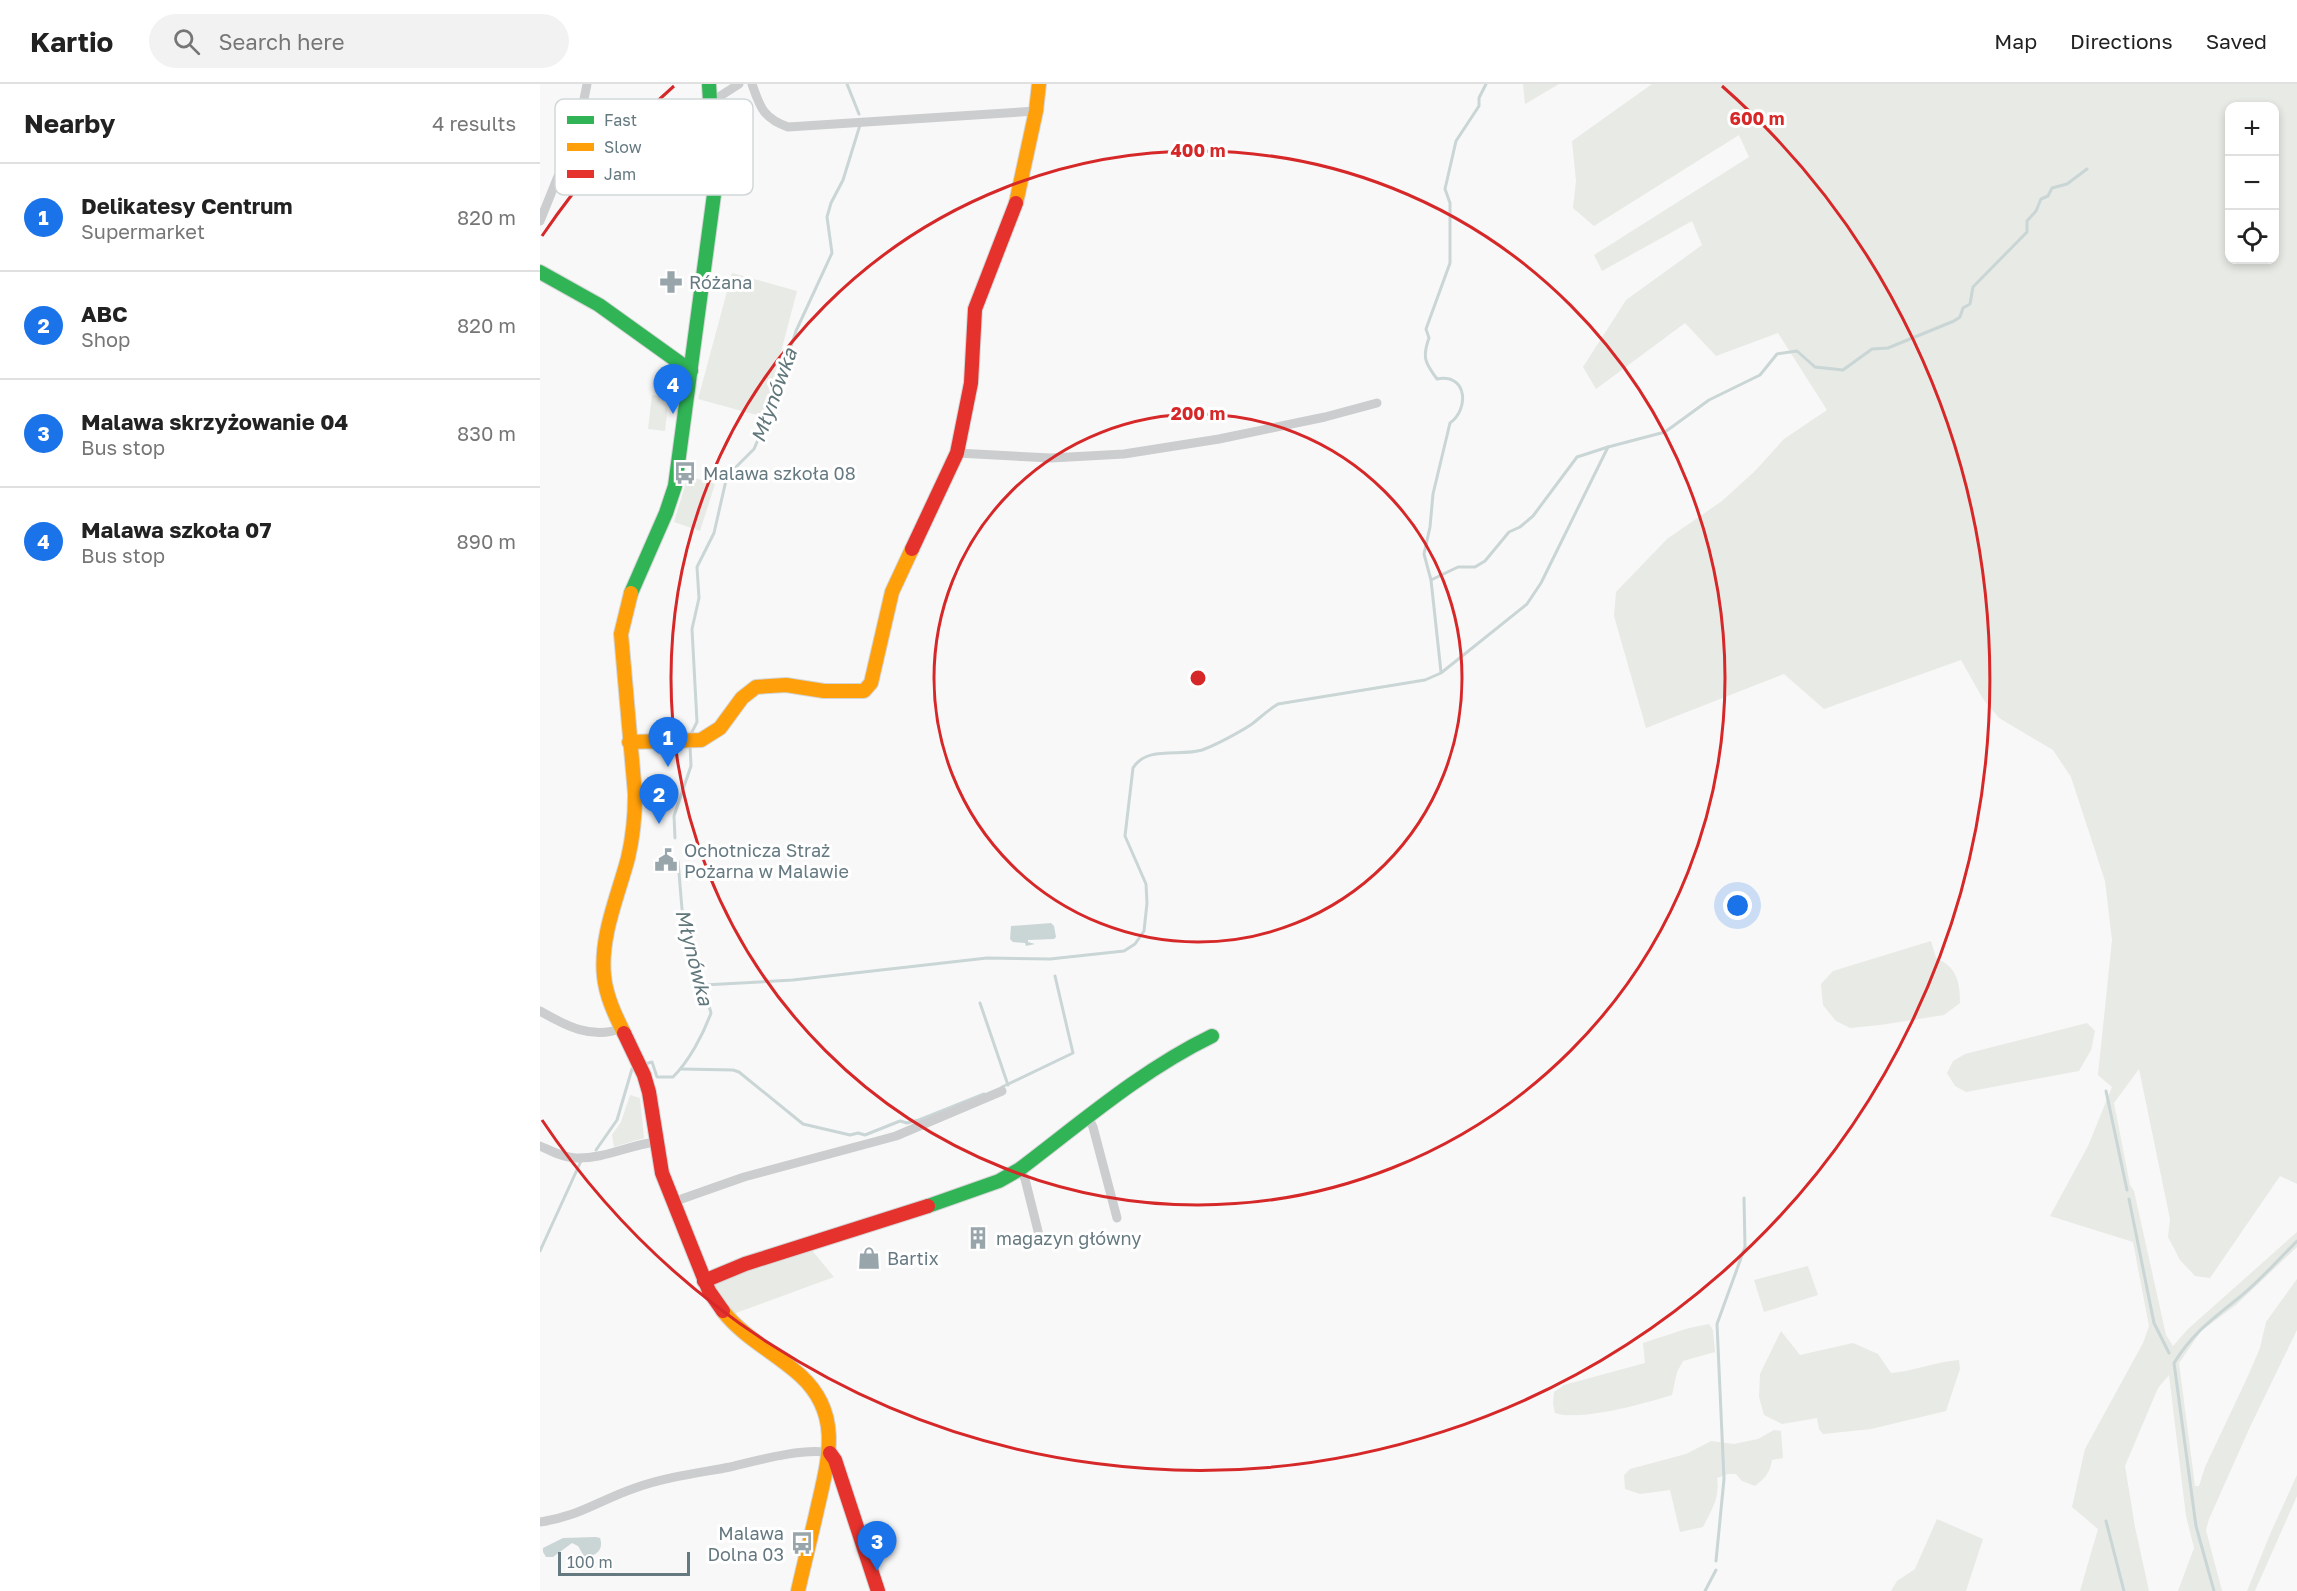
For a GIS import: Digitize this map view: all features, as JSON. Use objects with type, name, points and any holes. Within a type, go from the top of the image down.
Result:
[{"type":"street","points":[[584,99],[587,84]]},
{"type":"street","points":[[709,84],[711,99]]},
{"type":"street","points":[[716,99],[740,84]]},
{"type":"street","points":[[752,84],[760,108],[773,122],[788,127],[1036,111]]},
{"type":"street","points":[[629,742],[691,741],[720,728],[742,698],[756,687],[786,686],[824,691],[864,691],[871,683],[892,592],[957,453],[971,383],[975,309],[1014,211],[1036,111],[1039,84]]},
{"type":"street","points":[[540,221],[555,184]]},
{"type":"street","points":[[713,195],[675,486],[666,513],[627,600],[623,617],[621,659],[636,797],[627,866],[615,907],[604,960],[606,985],[650,1093],[658,1159],[704,1281],[725,1316],[794,1369],[813,1388],[825,1415],[830,1453],[798,1591]]},
{"type":"street","points":[[540,272],[609,310],[691,371]]},
{"type":"street","points":[[957,453],[1051,458],[1124,454],[1219,439],[1325,417],[1377,403]]},
{"type":"street","points":[[540,1011],[569,1027],[586,1033],[609,1032],[623,1028]]},
{"type":"street","points":[[704,1281],[745,1264],[956,1197],[999,1181],[1020,1169],[1159,1064],[1212,1036]]},
{"type":"street","points":[[673,1202],[744,1177],[896,1136],[1002,1091]]},
{"type":"street","points":[[1088,1117],[1094,1127],[1117,1218]]},
{"type":"street","points":[[540,1146],[564,1156],[577,1158],[608,1155],[630,1146],[656,1142]]},
{"type":"street","points":[[1020,1169],[1025,1179],[1039,1235]]},
{"type":"street","points":[[540,1522],[573,1516],[615,1496],[658,1481],[776,1457],[814,1452],[830,1453]]},
{"type":"street","points":[[830,1453],[835,1460],[878,1591]]},
{"type":"shaded area","points":[[1523,84],[1559,84],[1525,104]]},
{"type":"shaded area","points":[[1652,84],[2297,84],[2297,1184],[2280,1176],[2210,1278],[2195,1276],[2180,1260],[2168,1237],[2170,1219],[2139,1069],[2114,1103],[2130,1185],[2134,1191],[2166,1335],[2173,1346],[2188,1329],[2297,1232],[2297,1247],[2236,1305],[2201,1331],[2179,1363],[2195,1486],[2199,1486],[2205,1467],[2260,1348],[2266,1322],[2297,1279],[2297,1330],[2250,1427],[2206,1530],[2222,1591],[2178,1591],[2194,1548],[2186,1516],[2169,1375],[2158,1388],[2125,1466],[2149,1591],[2080,1591],[2098,1529],[2072,1507],[2085,1449],[2143,1343],[2149,1326],[2133,1242],[2050,1216],[2088,1146],[2112,1087],[2098,1075],[2112,940],[2105,881],[2071,777],[2053,750],[1999,718],[1983,699],[1961,660],[1824,709],[1784,674],[1646,728],[1614,616],[1616,592],[1667,539],[1722,501],[1755,471],[1784,439],[1827,410],[1778,333],[1716,356],[1685,323],[1596,389],[1583,367],[1626,300],[1702,245],[1692,221],[1602,271],[1594,255],[1749,157],[1739,135],[1594,226],[1573,208],[1576,181],[1572,141]]},
{"type":"shaded area","points":[[732,273],[797,291],[764,417],[698,399]]},
{"type":"shaded area","points":[[652,395],[669,397],[665,431],[648,429]]},
{"type":"shaded area","points":[[688,476],[715,484],[700,531],[674,522]]},
{"type":"shaded area","points":[[1051,923],[1054,926],[1056,937],[1054,939],[1028,940],[1035,944],[1026,946],[1025,943],[1013,942],[1010,939],[1011,926]]},
{"type":"shaded area","points":[[1931,941],[1936,958],[1949,966],[1958,982],[1960,1003],[1944,1015],[1850,1028],[1836,1021],[1823,1005],[1821,984],[1833,971]]},
{"type":"shaded area","points":[[2087,1023],[2095,1031],[2091,1050],[2079,1071],[1966,1092],[1955,1086],[1947,1073],[1953,1061],[1965,1054]]},
{"type":"shaded area","points":[[630,1095],[640,1098],[644,1138],[614,1147],[612,1135],[621,1122]]},
{"type":"shaded area","points":[[810,1248],[834,1277],[733,1314],[713,1285],[719,1279]]},
{"type":"shaded area","points":[[1808,1266],[1818,1295],[1764,1312],[1754,1280]]},
{"type":"shaded area","points":[[1709,1324],[1713,1330],[1715,1352],[1683,1361],[1677,1372],[1672,1395],[1630,1407],[1596,1413],[1566,1415],[1555,1413],[1554,1392],[1564,1385],[1645,1363],[1643,1343]]},
{"type":"shaded area","points":[[1781,1331],[1800,1355],[1853,1343],[1878,1354],[1891,1373],[1959,1360],[1960,1369],[1946,1411],[1871,1429],[1823,1434],[1819,1429],[1817,1418],[1782,1424],[1764,1415],[1759,1397],[1760,1374]]},
{"type":"shaded area","points":[[1774,1430],[1781,1431],[1783,1458],[1772,1460],[1766,1475],[1755,1486],[1742,1481],[1736,1474],[1717,1478],[1716,1498],[1703,1527],[1680,1532],[1670,1490],[1640,1494],[1625,1489],[1624,1475],[1630,1469],[1686,1454],[1711,1441],[1734,1444],[1758,1439]]},
{"type":"shaded area","points":[[2297,1475],[2297,1496],[2255,1591],[2247,1591],[2271,1532]]},
{"type":"shaded area","points":[[1937,1519],[1983,1539],[1966,1591],[1891,1591],[1897,1581],[1915,1569]]},
{"type":"shaded area","points":[[563,1538],[600,1538],[601,1546],[598,1552],[592,1555],[584,1556],[578,1546],[572,1543],[553,1557],[546,1557],[543,1552],[543,1548]]},
{"type":"waterway","name":"Młynówka","points":[[847,84],[859,114]]},
{"type":"waterway","points":[[1431,580],[1424,554],[1430,527],[1433,494],[1450,423],[1460,410],[1462,394],[1455,382],[1437,379],[1427,364],[1425,355],[1429,338],[1426,329],[1450,263],[1450,203],[1445,189],[1456,141],[1479,106],[1479,98],[1486,84]]},
{"type":"waterway","name":"Młynówka","points":[[690,736],[697,722],[692,629],[699,598],[697,567],[714,533],[727,476],[754,449],[772,407],[796,331],[832,253],[827,217],[831,203],[843,180],[860,125]]},
{"type":"waterway","points":[[704,985],[793,980],[987,958],[1050,959],[1124,951],[1135,944],[1144,931],[1147,903],[1146,884],[1125,836],[1133,768],[1139,761],[1155,754],[1193,752],[1208,748],[1252,724],[1278,704],[1425,680],[1441,673],[1527,604],[1541,583],[1608,447],[1665,432],[1709,400],[1760,375],[1777,354],[1797,351],[1815,367],[1843,370],[1872,349],[1888,348],[1954,321],[1960,317],[1963,308],[1970,304],[1973,287],[2027,232],[2027,221],[2036,211],[2041,199],[2048,196],[2052,188],[2067,184],[2087,169]]},
{"type":"waterway","points":[[1441,672],[1431,580],[1458,567],[1475,567],[1485,561],[1509,532],[1520,527],[1533,516],[1577,457],[1608,447]]},
{"type":"waterway","name":"Młynówka","points":[[675,838],[674,816],[691,766],[690,745]]},
{"type":"waterway","name":"Młynówka","points":[[645,1064],[652,1062],[657,1077],[673,1077],[695,1047],[711,1013],[682,909],[678,861]]},
{"type":"waterway","points":[[1002,1087],[1073,1053],[1055,976]]},
{"type":"waterway","points":[[980,1003],[1008,1085]]},
{"type":"waterway","name":"Młynówka","points":[[596,1150],[617,1120],[632,1069]]},
{"type":"waterway","points":[[681,1069],[739,1072],[803,1124],[850,1135],[858,1133],[865,1135],[900,1121],[907,1123],[919,1120],[984,1094]]},
{"type":"waterway","points":[[2106,1091],[2127,1190]]},
{"type":"waterway","name":"Młynówka","points":[[540,1251],[581,1161]]},
{"type":"waterway","points":[[1716,1561],[1724,1479],[1717,1324],[1745,1247],[1744,1198]]},
{"type":"waterway","points":[[2129,1199],[2154,1323],[2169,1353]]},
{"type":"waterway","points":[[2214,1591],[2196,1526],[2174,1363],[2202,1328],[2252,1286],[2297,1241]]},
{"type":"waterway","points":[[2106,1521],[2124,1591]]},
{"type":"waterway","points":[[1705,1591],[1716,1570]]},
{"type":"traffic: fast","points":[[709,84],[710,99]]},
{"type":"traffic: fast","points":[[631,593],[666,513],[675,486],[714,195]]},
{"type":"traffic: fast","points":[[540,272],[599,305],[691,371]]},
{"type":"traffic: fast","points":[[928,1206],[999,1181],[1020,1169],[1137,1081],[1212,1036]]},
{"type":"traffic: slow","points":[[1016,203],[1036,111],[1039,84]]},
{"type":"traffic: slow","points":[[629,742],[701,740],[720,728],[742,698],[756,687],[786,685],[824,691],[864,691],[871,683],[892,592],[912,549]]},
{"type":"traffic: slow","points":[[624,1033],[607,991],[603,961],[607,931],[628,858],[634,818],[635,794],[621,634],[631,593]]},
{"type":"traffic: slow","points":[[723,1311],[750,1337],[801,1376],[823,1406],[829,1439],[828,1456],[798,1591]]},
{"type":"traffic: jam","points":[[912,549],[957,453],[971,383],[975,309],[1016,203]]},
{"type":"traffic: jam","points":[[624,1033],[644,1075],[649,1092],[662,1173],[709,1291],[723,1311]]},
{"type":"traffic: jam","points":[[704,1281],[745,1264],[928,1206]]},
{"type":"traffic: jam","points":[[830,1453],[835,1460],[878,1591]]},
{"type":"place","name":"Różana","points":[[671,282]]},
{"type":"place","name":"Malawa szkoła 07","points":[[673,414]]},
{"type":"place","name":"Malawa szkoła 08","points":[[685,473]]},
{"type":"place","name":"Delikatesy Centrum","points":[[668,767]]},
{"type":"place","name":"ABC","points":[[659,824]]},
{"type":"place","name":"Ochotnicza Straż Pożarna w Malawie","points":[[666,860]]},
{"type":"place","name":"magazyn główny","points":[[978,1238]]},
{"type":"place","name":"Bartix","points":[[869,1258]]},
{"type":"place","name":"Malawa Dolna 03","points":[[802,1543]]},
{"type":"place","name":"Malawa skrzyżowanie 04","points":[[877,1571]]}]
